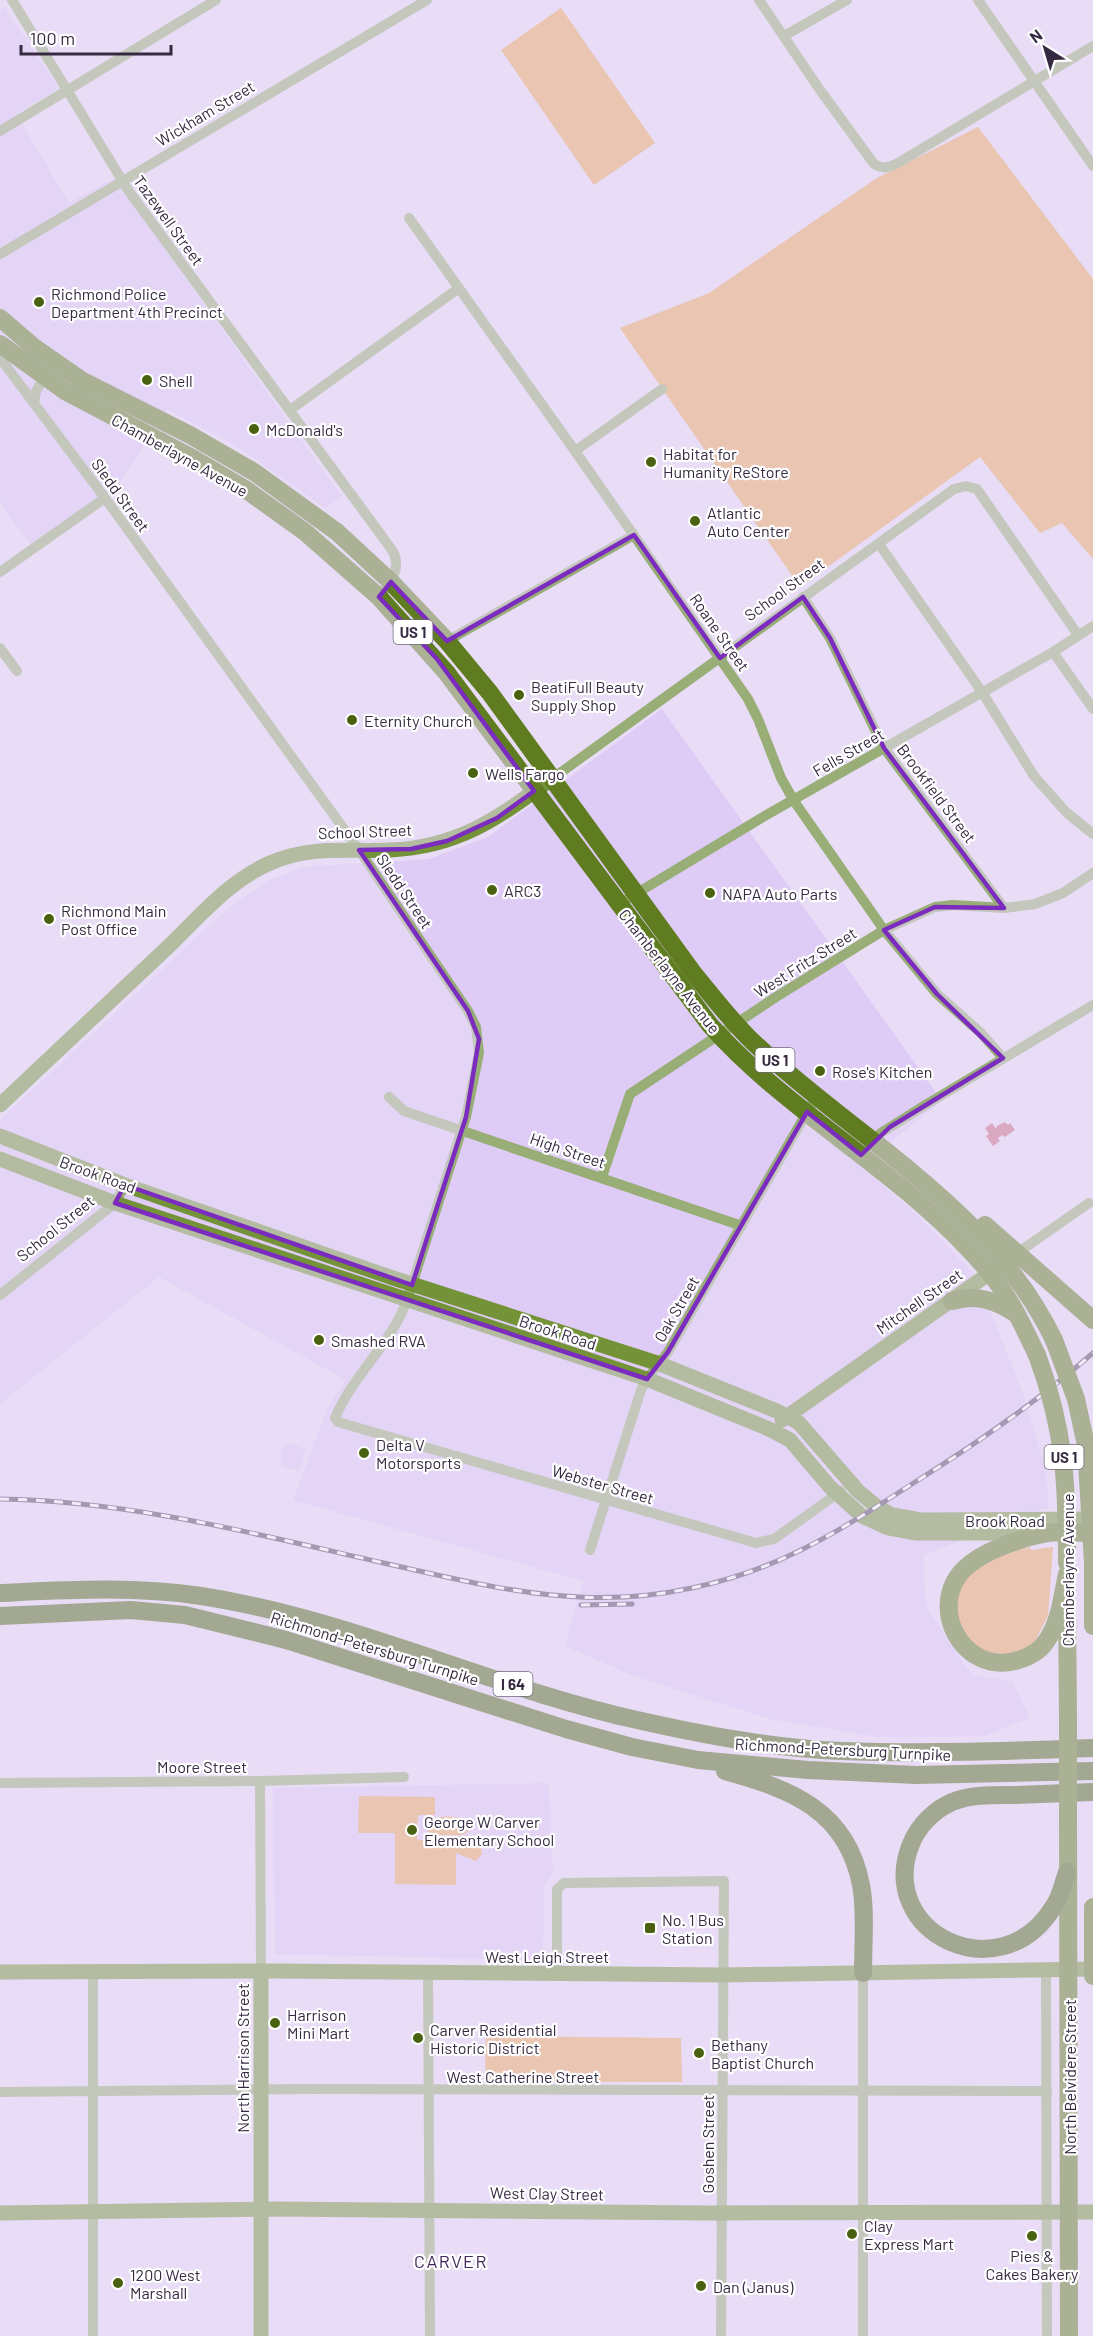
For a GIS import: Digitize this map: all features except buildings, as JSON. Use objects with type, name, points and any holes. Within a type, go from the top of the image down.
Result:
[{"type":"highway","name":"Richmond-Petersburg Turnpike","points":[[0,1593],[79,1589],[145,1590],[201,1596],[252,1606],[315,1622],[548,1695],[633,1719],[767,1744],[839,1751],[914,1752],[1093,1748]]},
{"type":"highway","name":"Richmond-Petersburg Turnpike","points":[[0,1616],[131,1610],[185,1615],[286,1640],[566,1729],[632,1747],[698,1760],[808,1770],[916,1775],[1093,1771]]},
{"type":"highway","points":[[698,1760],[716,1769],[767,1782],[790,1792],[810,1804],[831,1823],[857,1868],[861,1888],[863,1974]]},
{"type":"highway","points":[[1067,1872],[1055,1906],[1035,1928],[1013,1943],[992,1950],[971,1950],[955,1945],[928,1928],[912,1904],[906,1876],[908,1853],[918,1831],[932,1816],[952,1802],[978,1796],[1093,1792]]},
{"type":"main road","name":"Chamberlayne Avenue","points":[[0,318],[54,362],[98,389],[190,435],[254,472],[337,532],[391,582],[447,641],[490,693],[694,974],[735,1024],[769,1056],[925,1183],[957,1201],[1012,1257],[1088,1316]]},
{"type":"main road","name":"Chamberlayne Avenue","points":[[0,344],[44,377],[95,408],[194,459],[244,489],[305,532],[379,597],[446,672],[686,996],[719,1036],[763,1076],[943,1222],[990,1273],[1017,1314],[1036,1355],[1056,1411],[1063,1449],[1067,1490],[1068,1819]]},
{"type":"main road","name":"School Street","points":[[0,1105],[217,901],[249,875],[269,864],[307,852],[334,849],[411,849],[447,841],[476,830],[497,818],[553,778]]},
{"type":"main road","name":"Brook Road","points":[[0,1136],[125,1185],[412,1285],[660,1364],[787,1416],[804,1427],[850,1484],[882,1510],[910,1519],[1093,1520]]},
{"type":"main road","name":"Brook Road","points":[[0,1159],[115,1203],[647,1379],[770,1429],[794,1444],[837,1494],[868,1520],[907,1533],[1093,1533]]},
{"type":"main road","name":"Chamberlayne Avenue","points":[[1012,1257],[1054,1340],[1076,1399],[1086,1445],[1093,1626]]},
{"type":"main road","name":"Mitchell Street","points":[[770,1429],[1012,1257]]},
{"type":"main road","points":[[952,1300],[969,1297],[981,1298],[1017,1314]]},
{"type":"main road","points":[[1044,1533],[979,1558],[964,1570],[955,1582],[948,1604],[952,1630],[958,1640],[975,1656],[993,1663],[1016,1661],[1035,1652],[1047,1642],[1054,1629],[1067,1568]]},
{"type":"main road","name":"North Belvidere Street","points":[[1068,1819],[1069,2336]]},
{"type":"main road","points":[[1093,1907],[1093,1976]]},
{"type":"main road","name":"West Leigh Street","points":[[0,1972],[261,1971],[724,1975],[1093,1970]]},
{"type":"main road","name":"North Harrison Street","points":[[261,1971],[261,2336]]},
{"type":"main road","name":"West Clay Street","points":[[0,2213],[261,2210],[722,2213],[1093,2212]]},
{"type":"street","name":"Tazewell Street","points":[[12,0],[122,180],[395,555],[397,566],[391,582]]},
{"type":"street","points":[[0,131],[216,0]]},
{"type":"street","name":"Wickham Street","points":[[0,254],[427,0]]},
{"type":"street","points":[[759,0],[874,164],[880,168],[888,168],[898,163],[1093,46]]},
{"type":"street","points":[[784,36],[847,0]]},
{"type":"street","points":[[978,0],[1093,166]]},
{"type":"street","name":"Roane Street","points":[[409,219],[748,699],[759,719],[781,778],[794,801],[884,930],[937,994],[981,1033],[1003,1058]]},
{"type":"street","points":[[290,410],[459,288]]},
{"type":"street","name":"Sledd Street","points":[[0,358],[105,498],[359,850],[468,1011],[476,1028],[479,1053],[462,1130],[407,1300],[399,1319],[343,1399],[335,1418]]},
{"type":"street","points":[[34,403],[36,391],[54,362]]},
{"type":"street","points":[[575,451],[662,389]]},
{"type":"street","name":"School Street","points":[[553,778],[954,489],[966,486],[977,489],[1078,635]]},
{"type":"street","points":[[0,573],[105,498]]},
{"type":"street","points":[[447,641],[634,535]]},
{"type":"street","points":[[879,544],[982,692],[1034,776],[1066,812],[1093,834]]},
{"type":"street","points":[[379,597],[391,582]]},
{"type":"street","name":"Brookfield Street","points":[[803,597],[830,639],[884,748],[1004,908]]},
{"type":"street","name":"Fells Street","points":[[619,904],[764,817],[1053,652],[1093,626]]},
{"type":"street","points":[[0,648],[17,671]]},
{"type":"street","points":[[1053,652],[1093,709]]},
{"type":"street","name":"West Fritz Street","points":[[602,1177],[630,1094],[735,1024],[884,930],[935,907],[953,905],[1004,908],[1035,904],[1063,893],[1093,873]]},
{"type":"street","points":[[861,1155],[873,1140],[899,1121],[1093,1005]]},
{"type":"street","name":"Oak Street","points":[[590,1550],[638,1396],[647,1379],[660,1364],[817,1095]]},
{"type":"street","name":"High Street","points":[[389,1097],[404,1111],[742,1226]]},
{"type":"street","name":"School Street","points":[[0,1295],[115,1203],[125,1185]]},
{"type":"street","name":"Mitchell Street","points":[[1012,1257],[1089,1203]]},
{"type":"street","name":"Webster Street","points":[[335,1418],[344,1424],[762,1544],[785,1532],[850,1484]]},
{"type":"street","name":"Moore Street","points":[[0,1783],[260,1781],[404,1777]]},
{"type":"street","name":"North Harrison Street","points":[[260,1781],[261,1971]]},
{"type":"street","name":"Goshen Street","points":[[557,1974],[557,1889],[564,1883],[724,1881],[721,2336]]},
{"type":"street","points":[[1047,1970],[1047,2336]]},
{"type":"street","points":[[93,1972],[93,2336]]},
{"type":"street","points":[[428,1973],[430,2336]]},
{"type":"street","points":[[863,1974],[865,2212],[863,2336]]},
{"type":"street","name":"West Catherine Street","points":[[0,2092],[322,2089],[1047,2091]]},
{"type":"highlighted area","points":[[634,535],[720,658],[803,597],[830,638],[884,748],[1004,908],[935,907],[884,930],[937,994],[1003,1058],[890,1127],[861,1155],[807,1112],[668,1352],[647,1379],[115,1203],[125,1185],[412,1285],[466,1117],[479,1039],[468,1011],[359,850],[411,849],[447,841],[497,818],[534,791],[437,659],[379,597],[391,582],[447,641]]},
{"type":"shaded area","points":[[4,7],[59,88],[16,114],[69,203],[114,178],[342,497],[325,508],[238,447],[167,409],[113,493],[35,551],[0,503],[0,10]]},
{"type":"shaded area","points":[[561,8],[655,143],[594,185],[501,50]]},
{"type":"shaded area","points":[[978,127],[1093,279],[1093,559],[1062,523],[1040,533],[980,457],[800,587],[620,328],[709,293],[877,178]]},
{"type":"shaded area","points":[[662,709],[942,1101],[861,1166],[917,1215],[976,1276],[1023,1393],[1045,1469],[1049,1507],[923,1555],[926,1606],[971,1675],[1013,1682],[1030,1718],[984,1736],[879,1737],[770,1719],[634,1676],[565,1646],[583,1581],[293,1500],[328,1407],[346,1380],[159,1277],[0,1404],[0,1120],[225,911],[267,881],[304,867],[429,859],[488,837]]},
{"type":"shaded area","points":[[1005,1122],[1008,1125],[1010,1123],[1015,1130],[1005,1137],[1002,1135],[998,1138],[1000,1141],[993,1146],[986,1136],[989,1134],[985,1128],[992,1123],[996,1129]]},
{"type":"shaded area","points":[[285,1442],[306,1449],[299,1471],[281,1466],[283,1459],[280,1457]]},
{"type":"shaded area","points":[[1030,1547],[1031,1550],[1053,1547],[1048,1616],[1037,1637],[1039,1640],[1007,1657],[978,1650],[956,1621],[958,1592],[969,1573],[1006,1553]]},
{"type":"shaded area","name":"George W Carver Elementary School","points":[[549,1783],[553,1873],[544,1887],[543,1960],[275,1954],[273,1788]]},
{"type":"shaded area","points":[[359,1796],[435,1797],[435,1815],[418,1815],[417,1840],[435,1840],[435,1835],[427,1831],[426,1826],[435,1819],[446,1816],[458,1818],[469,1822],[471,1827],[468,1831],[457,1836],[438,1835],[438,1840],[456,1841],[456,1847],[461,1847],[461,1837],[467,1835],[474,1843],[480,1843],[482,1854],[476,1861],[456,1853],[456,1885],[395,1884],[395,1833],[358,1833]]},
{"type":"shaded area","points":[[486,2036],[681,2038],[682,2082],[485,2082]]},
{"type":"railway","points":[[0,1499],[98,1506],[196,1521],[459,1580],[531,1593],[608,1598],[665,1593],[721,1581],[748,1572],[775,1562],[830,1535],[982,1438],[1028,1406],[1093,1353]]},
{"type":"railway","points":[[581,1605],[632,1604]]},
{"type":"place","name":"Richmond Police Department 4th Precinct","points":[[39,302]]},
{"type":"place","name":"Shell","points":[[147,380]]},
{"type":"place","name":"McDonald's","points":[[254,429]]},
{"type":"place","name":"Habitat for Humanity ReStore","points":[[651,462]]},
{"type":"place","name":"Atlantic Auto Center","points":[[695,521]]},
{"type":"place","name":"BeatiFull Beauty Supply Shop","points":[[519,695]]},
{"type":"place","name":"Eternity Church","points":[[352,720]]},
{"type":"place","name":"Wells Fargo","points":[[473,773]]},
{"type":"place","name":"ARC3","points":[[492,890]]},
{"type":"place","name":"NAPA Auto Parts","points":[[710,893]]},
{"type":"place","name":"Richmond Main Post Office","points":[[49,919]]},
{"type":"place","name":"Rose's Kitchen","points":[[820,1071]]},
{"type":"place","name":"Smashed RVA","points":[[319,1340]]},
{"type":"place","name":"Delta V Motorsports","points":[[364,1453]]},
{"type":"place","name":"George W Carver Elementary School","points":[[412,1830]]},
{"type":"place","name":"No. 1 Bus Station","points":[[650,1928]]},
{"type":"place","name":"Harrison Mini Mart","points":[[275,2023]]},
{"type":"place","name":"Carver Residential Historic District","points":[[418,2038]]},
{"type":"place","name":"Bethany Baptist Church","points":[[699,2053]]},
{"type":"place","name":"Clay Express Mart","points":[[852,2234]]},
{"type":"place","name":"Pies & Cakes Bakery","points":[[1032,2236]]},
{"type":"place","name":"1200 West Marshall","points":[[118,2283]]},
{"type":"place","name":"Dan (Janus)","points":[[701,2286]]},
{"type":"district","name":"CARVER","points":[[451,2261]]}]
